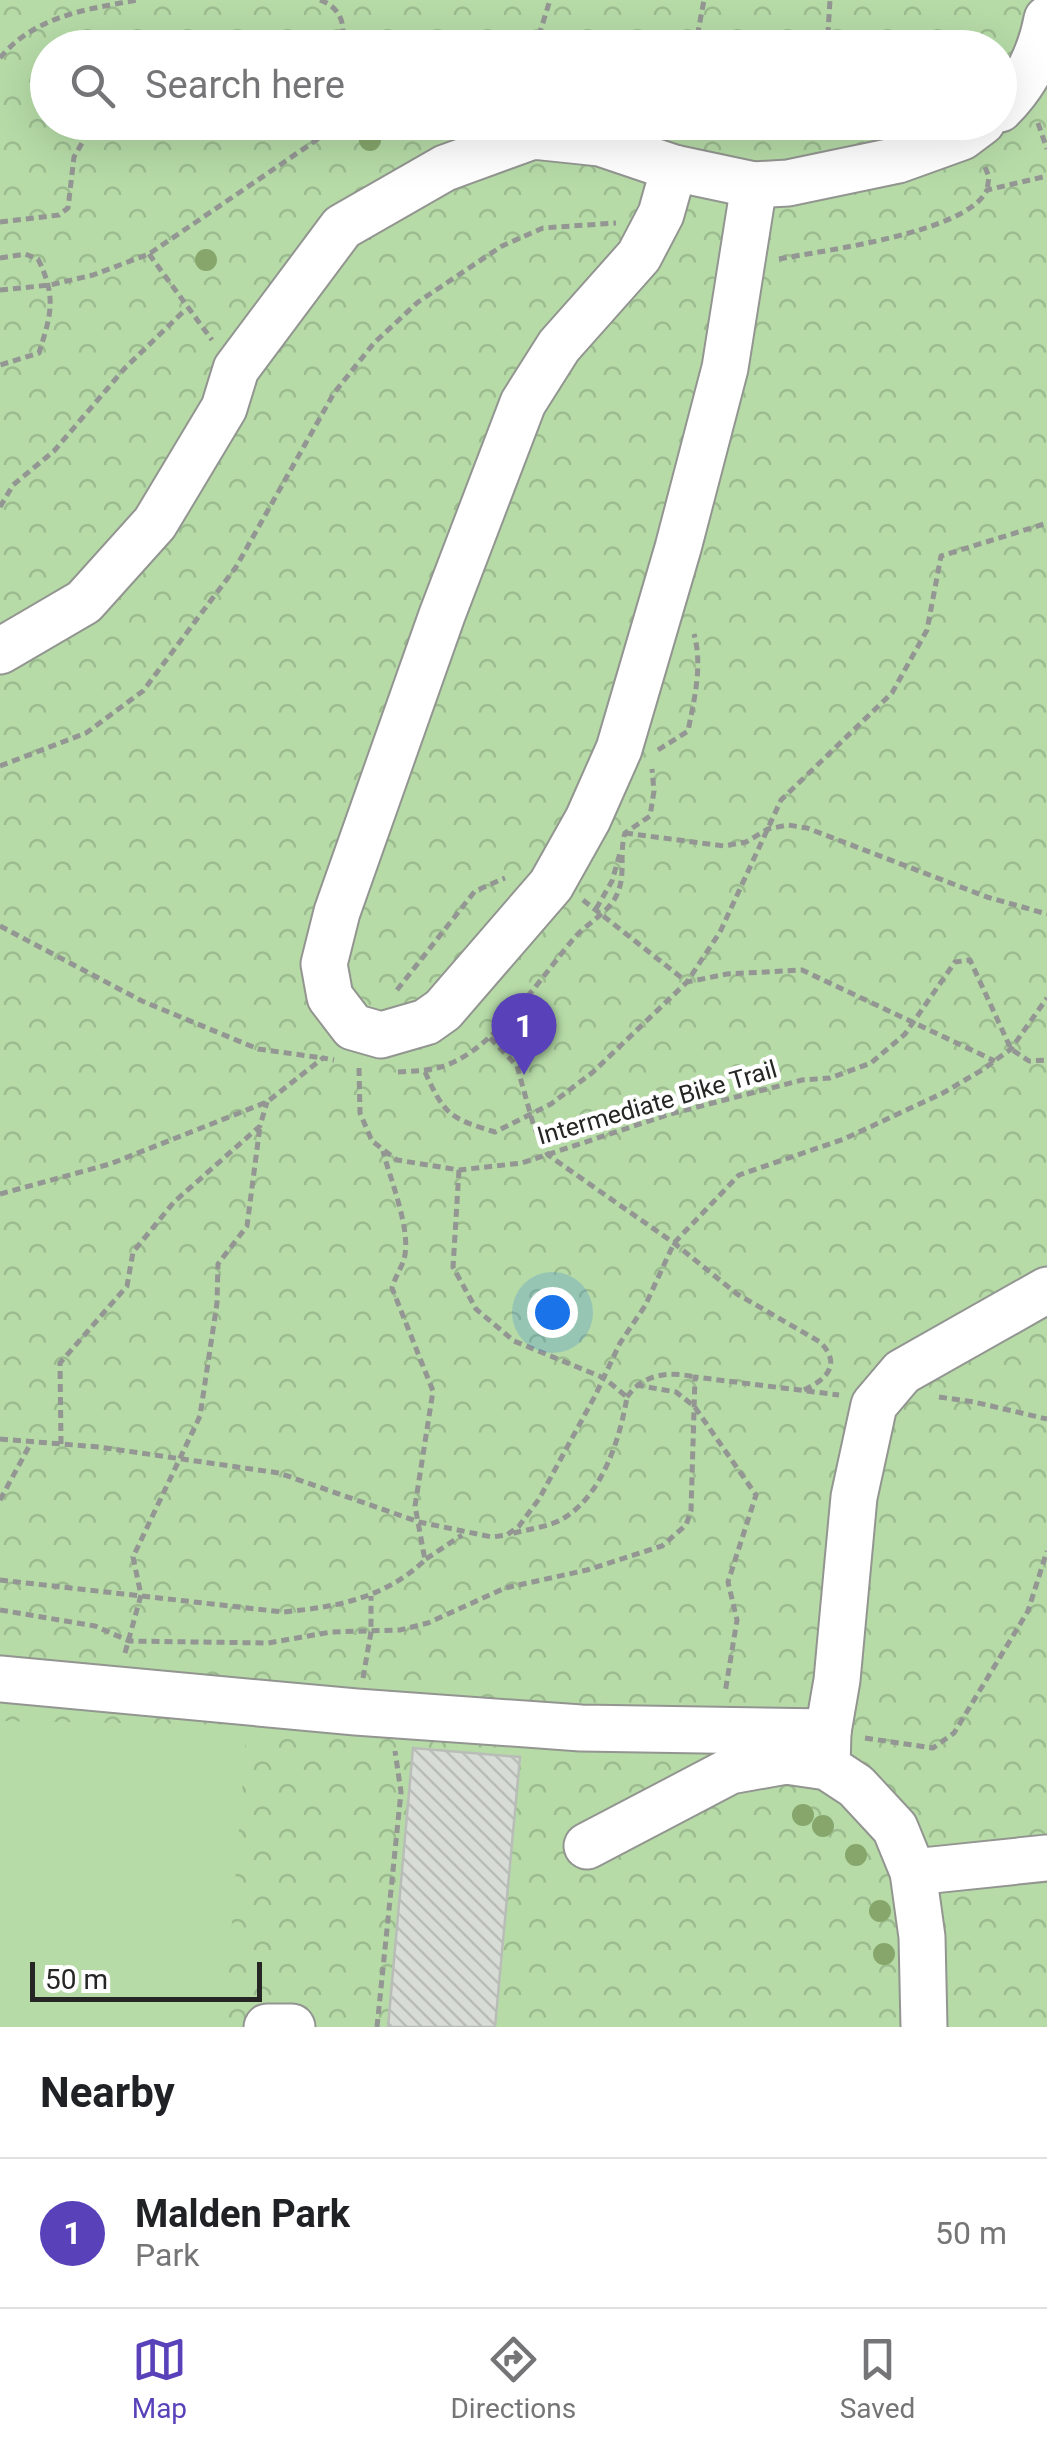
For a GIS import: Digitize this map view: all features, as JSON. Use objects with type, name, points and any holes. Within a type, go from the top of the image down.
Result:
[{"type":"lane","points":[[1017,92],[1042,46],[1047,18]]},
{"type":"lane","points":[[0,651],[84,602],[155,523],[224,408],[236,370],[342,226],[445,168],[522,140]]},
{"type":"lane","points":[[571,140],[600,143],[674,168],[754,185],[788,183],[898,160],[954,140]]},
{"type":"lane","points":[[674,168],[659,217],[639,256],[559,346],[523,404],[456,580],[337,912],[324,964],[344,1053],[382,1035],[426,1022],[443,1010],[554,879],[588,819],[619,750],[725,368],[754,185]]},
{"type":"lane","points":[[828,1750],[854,1497],[878,1400],[902,1372],[1047,1290]]},
{"type":"lane","points":[[0,1679],[581,1728],[725,1730],[828,1750],[895,1828],[913,1872],[922,1937],[924,2027]]},
{"type":"lane","points":[[588,1846],[730,1771],[828,1750]]},
{"type":"lane","points":[[913,1872],[1047,1858]]},
{"type":"lane","points":[[268,2027],[292,2027]]},
{"type":"path","points":[[32,30],[77,10],[138,0]]},
{"type":"path","points":[[320,0],[330,4],[342,18],[344,30]]},
{"type":"path","points":[[541,30],[550,0]]},
{"type":"path","points":[[698,30],[704,0]]},
{"type":"path","points":[[828,30],[830,0]]},
{"type":"path","points":[[0,58],[12,43],[30,31]]},
{"type":"path","points":[[0,222],[59,215],[68,208],[74,157],[84,140]]},
{"type":"path","points":[[0,290],[50,285],[93,275],[149,254],[317,140]]},
{"type":"path","points":[[0,766],[86,732],[143,691],[236,567],[334,394],[374,343],[418,302],[502,246],[544,228],[659,217]]},
{"type":"path","points":[[0,258],[25,254],[38,260],[50,285],[51,313],[39,353],[0,364]]},
{"type":"path","points":[[149,254],[236,370]]},
{"type":"path","points":[[0,507],[13,485],[54,452],[125,368],[186,308]]},
{"type":"path","points":[[424,1071],[438,1100],[456,1120],[495,1132],[550,1104],[592,1072],[687,982],[720,932],[781,800],[892,693],[927,630],[941,556],[1047,526]]},
{"type":"path","points":[[625,833],[724,846],[746,842],[768,829],[788,824],[987,897],[1047,914]]},
{"type":"path","points":[[596,909],[612,880],[621,848]]},
{"type":"path","points":[[0,1194],[110,1164],[267,1102],[344,1053],[475,891],[518,872],[554,879],[687,982]]},
{"type":"path","points":[[0,926],[142,1001],[258,1050],[344,1053]]},
{"type":"path","name":"Intermediate Bike Trail","points":[[382,1148],[398,1160],[459,1170],[522,1163],[670,1114],[802,1080],[830,1078],[871,1063],[912,1024],[955,962],[970,960],[1011,1048]]},
{"type":"path","points":[[687,982],[727,974],[802,970],[995,1060]]},
{"type":"path","points":[[506,1535],[519,1526],[540,1499],[645,1306],[674,1243],[739,1175],[844,1139],[943,1093],[1011,1048],[1047,998]]},
{"type":"path","points":[[490,1038],[517,1066],[534,1127],[548,1155],[674,1243],[737,1294],[820,1342],[830,1352],[832,1369],[824,1381],[802,1390]]},
{"type":"path","points":[[1011,1048],[1028,1060],[1047,1061]]},
{"type":"path","points":[[344,1053],[360,1113],[372,1141],[382,1148],[406,1240],[404,1262],[395,1274],[392,1288],[433,1391],[414,1506],[425,1560]]},
{"type":"path","points":[[112,1691],[141,1595],[133,1557],[200,1416],[217,1303],[218,1264],[247,1226],[260,1126],[267,1102]]},
{"type":"path","points":[[61,1444],[60,1363],[127,1286],[133,1252],[174,1202],[260,1126]]},
{"type":"path","points":[[459,1170],[453,1267],[476,1308],[514,1341],[604,1378],[627,1398]]},
{"type":"path","points":[[611,1363],[615,1387]]},
{"type":"path","points":[[0,1438],[279,1473],[420,1522],[492,1538],[563,1519],[595,1490],[623,1423],[627,1398],[636,1384],[663,1374],[878,1400],[914,1401],[947,1396],[1047,1420]]},
{"type":"path","points":[[0,1610],[95,1626],[130,1641],[268,1643],[331,1632],[371,1632],[428,1623],[505,1588],[587,1570],[662,1546],[686,1525],[691,1511],[696,1377]]},
{"type":"path","points":[[636,1384],[676,1392],[694,1406],[756,1495],[728,1582],[737,1620],[726,1682],[725,1730]]},
{"type":"path","points":[[0,1500],[32,1441]]},
{"type":"path","points":[[0,1580],[283,1612],[324,1608],[371,1596],[406,1578],[447,1542],[465,1533]]},
{"type":"path","points":[[828,1750],[933,1748],[954,1732],[1028,1611],[1047,1551]]},
{"type":"path","points":[[371,1596],[373,1713],[401,1792],[377,2027]]},
{"type":"green space","points":[[0,0],[1047,0],[1047,2027],[0,2027]]},
{"type":"green space","points":[[0,1721],[247,1725],[224,2027],[0,2027]]},
{"type":"building","points":[[413,1748],[520,1757],[495,2027],[388,2027]]},
{"type":"place","name":"Malden Park","points":[[524,1075]]}]
